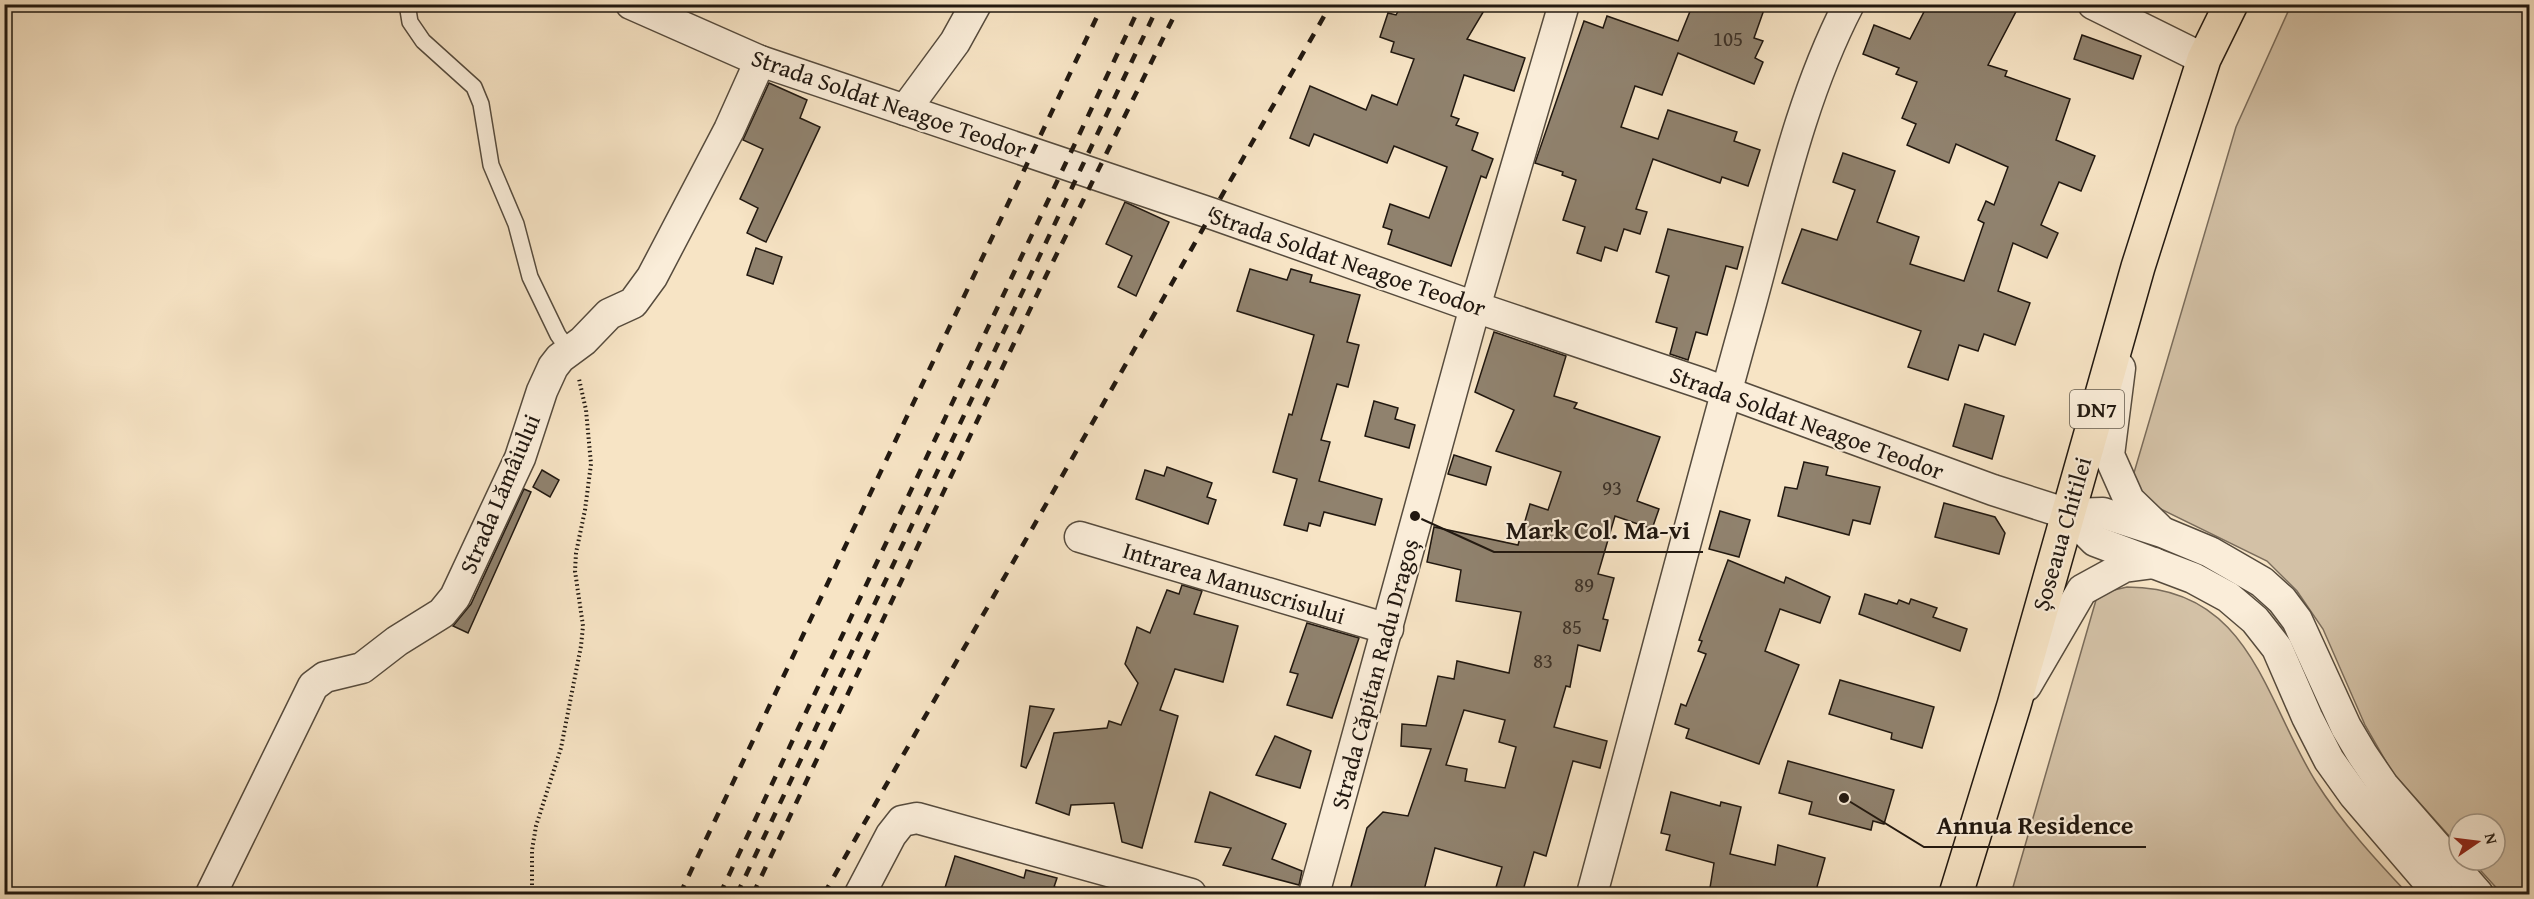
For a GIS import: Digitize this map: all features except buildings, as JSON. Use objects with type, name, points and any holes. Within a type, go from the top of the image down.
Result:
[{"type":"main road","name":"Șoseaua Chitilei","points":[[1956,894],[2014,705],[2128,304],[2204,59],[2231,4]]},
{"type":"street","name":"Strada Soldat Neagoe Teodor","points":[[631,4],[760,61],[1224,218],[1726,393],[1993,490],[2068,514]]},
{"type":"street","points":[[905,110],[955,42],[976,4]]},
{"type":"street","name":"Strada Căpitan Radu Dragoș","points":[[1314,894],[1475,307],[1564,4]]},
{"type":"street","points":[[1592,894],[1726,393],[1810,96],[1849,4]]},
{"type":"street","points":[[2093,4],[2204,59]]},
{"type":"street","name":"Strada Lămâiului","points":[[211,894],[313,686],[325,677],[362,668],[397,641],[442,613],[455,597],[520,458],[548,377],[560,358],[583,341],[609,315],[633,303],[652,277],[729,130],[760,61]]},
{"type":"street","points":[[2128,304],[2109,455],[2129,500],[2162,532]]},
{"type":"street","points":[[2068,514],[2103,513],[2162,532],[2219,557],[2262,582],[2282,600],[2297,620],[2346,727],[2362,754],[2383,785],[2478,894]]},
{"type":"street","points":[[2068,514],[2096,541],[2193,578],[2228,597],[2255,620],[2277,648],[2307,717],[2329,760],[2354,795],[2439,894]]},
{"type":"street","name":"Intrarea Manuscrisului","points":[[1080,537],[1388,629]]},
{"type":"street","points":[[2014,705],[2082,590],[2124,567],[2154,563]]},
{"type":"street","points":[[860,894],[891,835],[902,821],[917,818],[1191,894]]},
{"type":"lane","points":[[407,4],[410,22],[423,41],[474,87],[481,104],[491,165],[516,224],[530,277],[558,335],[569,350]]},
{"type":"path","points":[[532,894],[532,850],[536,826],[561,748],[583,626],[575,571],[591,464],[586,410],[576,367],[569,350]]},
{"type":"shaded area","points":[[2291,5],[2529,5],[2529,894],[2502,894],[2482,872],[2507,872],[2507,812],[2447,812],[2447,834],[2392,772],[2365,725],[2323,629],[2297,591],[2267,561],[2128,493],[2236,127]]},
{"type":"shaded area","points":[[2127,587],[2168,592],[2201,606],[2227,627],[2248,653],[2298,750],[2326,797],[2359,840],[2408,894],[2011,894],[2096,600],[2110,591]]},
{"type":"railway","points":[[680,894],[1103,4]]},
{"type":"railway","points":[[720,894],[1141,4]]},
{"type":"railway","points":[[737,894],[1159,4]]},
{"type":"railway","points":[[753,894],[1043,282],[1180,4]]},
{"type":"railway","points":[[824,894],[1331,4]]},
{"type":"place","name":"Mark Col. Ma-vi","points":[[1415,516]]},
{"type":"place","name":"Annua Residence","points":[[1844,798]]}]
